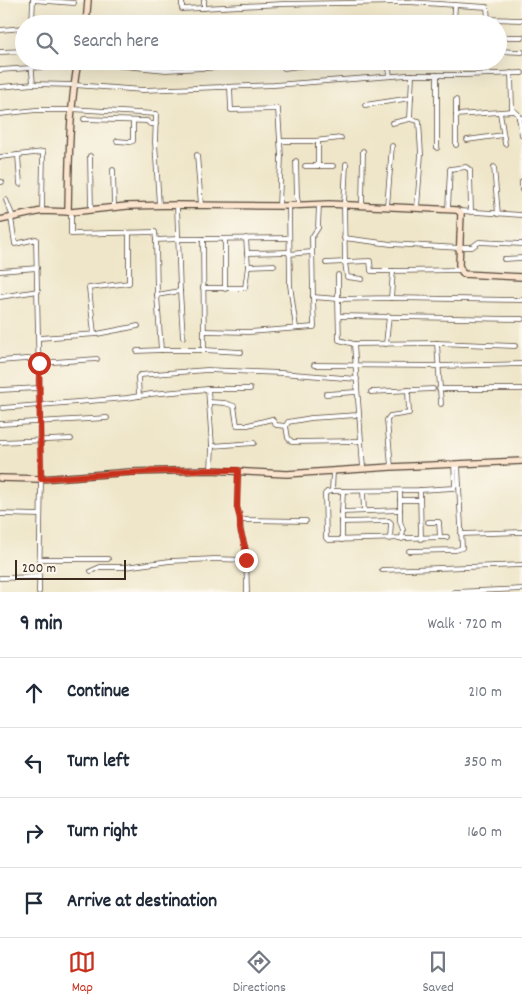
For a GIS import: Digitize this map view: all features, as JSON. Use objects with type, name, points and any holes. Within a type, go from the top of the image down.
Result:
[{"type":"street","points":[[32,15],[33,0],[74,3]]},
{"type":"street","points":[[87,15],[88,0]]},
{"type":"street","points":[[182,0],[182,9],[303,2],[380,1],[486,7]]},
{"type":"street","points":[[204,0],[204,8]]},
{"type":"street","points":[[245,6],[246,0]]},
{"type":"street","points":[[467,0],[467,6]]},
{"type":"street","points":[[487,0],[487,15]]},
{"type":"street","points":[[454,15],[455,6]]},
{"type":"street","points":[[507,19],[522,20]]},
{"type":"street","points":[[0,30],[15,29]]},
{"type":"street","points":[[507,36],[522,37]]},
{"type":"street","points":[[0,52],[15,51]]},
{"type":"street","points":[[507,51],[522,52]]},
{"type":"street","points":[[0,70],[15,69]]},
{"type":"street","points":[[31,70],[33,84]]},
{"type":"street","points":[[75,70],[69,154],[72,234],[154,232],[162,350]]},
{"type":"street","points":[[389,70],[390,76]]},
{"type":"street","points":[[510,73],[514,111],[521,118],[522,135]]},
{"type":"street","points":[[0,87],[33,84],[142,90],[274,85],[412,75],[522,73]]},
{"type":"street","points":[[410,120],[412,75]]},
{"type":"street","points":[[437,75],[437,148]]},
{"type":"street","points":[[230,87],[231,110],[278,109],[280,141],[279,206]]},
{"type":"street","points":[[366,105],[411,98]]},
{"type":"street","points":[[456,100],[456,145]]},
{"type":"street","points":[[0,114],[36,110],[156,114],[159,205]]},
{"type":"street","points":[[456,116],[514,111]]},
{"type":"street","points":[[500,113],[505,144]]},
{"type":"street","points":[[392,122],[418,119],[419,122],[421,154],[417,208]]},
{"type":"street","points":[[84,120],[147,121],[150,124],[156,124]]},
{"type":"street","points":[[117,141],[133,141],[133,121]]},
{"type":"street","points":[[467,140],[503,136]]},
{"type":"street","points":[[280,141],[318,141],[341,138]]},
{"type":"street","points":[[318,141],[318,166]]},
{"type":"street","points":[[388,206],[392,146]]},
{"type":"street","points":[[362,205],[363,151]]},
{"type":"street","points":[[0,157],[43,152],[42,211]]},
{"type":"street","points":[[18,155],[20,184]]},
{"type":"street","points":[[197,155],[201,205]]},
{"type":"street","points":[[90,156],[91,210]]},
{"type":"street","points":[[296,161],[299,206]]},
{"type":"street","points":[[346,164],[344,238],[347,278],[362,279]]},
{"type":"street","points":[[305,166],[332,166]]},
{"type":"street","points":[[448,210],[450,169],[466,167],[470,170],[471,212]]},
{"type":"street","points":[[494,167],[498,214]]},
{"type":"street","points":[[113,170],[114,208]]},
{"type":"street","points":[[522,182],[522,190]]},
{"type":"street","points":[[6,200],[12,217],[15,244],[36,239],[41,479],[40,592]]},
{"type":"street","points":[[204,331],[249,332],[314,327],[312,252],[313,235],[318,228],[319,204]]},
{"type":"street","points":[[0,220],[42,211],[70,212],[159,205],[299,206],[344,204],[522,215]]},
{"type":"street","points":[[177,205],[183,337]]},
{"type":"street","points":[[289,206],[290,285],[296,328]]},
{"type":"street","points":[[460,211],[460,270],[463,274],[468,276],[522,277]]},
{"type":"street","points":[[94,334],[89,288],[129,283],[130,233]]},
{"type":"street","points":[[203,288],[245,288],[248,266],[246,238]]},
{"type":"street","points":[[156,240],[289,238]]},
{"type":"street","points":[[344,238],[391,244],[460,247],[472,247],[479,242],[522,244]]},
{"type":"street","points":[[203,239],[204,350]]},
{"type":"street","points":[[225,239],[225,289]]},
{"type":"street","points":[[247,252],[312,252]]},
{"type":"street","points":[[504,259],[522,258]]},
{"type":"street","points":[[326,263],[370,261],[371,271],[460,270]]},
{"type":"street","points":[[248,266],[274,265]]},
{"type":"street","points":[[0,271],[37,268]]},
{"type":"street","points":[[392,298],[393,271]]},
{"type":"street","points":[[338,275],[339,340],[354,344],[515,346]]},
{"type":"street","points":[[0,297],[38,291]]},
{"type":"street","points":[[157,295],[180,291]]},
{"type":"street","points":[[313,297],[338,299],[522,300]]},
{"type":"street","points":[[339,316],[522,319]]},
{"type":"street","points":[[386,344],[389,316]]},
{"type":"street","points":[[38,338],[94,334],[138,326]]},
{"type":"street","points":[[354,344],[363,468]]},
{"type":"street","points":[[437,344],[441,404]]},
{"type":"street","points":[[137,351],[204,350],[241,352]]},
{"type":"street","points":[[0,361],[39,358]]},
{"type":"street","points":[[39,363],[97,359]]},
{"type":"street","points":[[314,365],[438,366],[522,364]]},
{"type":"street","points":[[139,396],[138,378],[140,375],[207,370],[282,373],[356,379]]},
{"type":"street","points":[[0,390],[39,388]]},
{"type":"street","points":[[208,388],[212,446],[211,470]]},
{"type":"street","points":[[2,408],[127,398],[208,388],[250,389]]},
{"type":"street","points":[[371,392],[433,389]]},
{"type":"street","points":[[439,389],[522,389]]},
{"type":"street","points":[[390,466],[387,420],[390,416],[408,413],[408,390]]},
{"type":"street","points":[[326,394],[356,392]]},
{"type":"street","points":[[209,402],[225,403],[234,406],[237,425],[248,425],[272,419],[276,425],[286,426]]},
{"type":"street","points":[[358,415],[302,419],[288,422],[286,426],[288,438],[292,442],[360,441]]},
{"type":"street","points":[[0,424],[107,418]]},
{"type":"street","points":[[0,442],[70,440]]},
{"type":"street","points":[[212,446],[254,443]]},
{"type":"street","points":[[0,478],[41,479],[131,472],[211,470],[287,474],[390,466],[522,461]]},
{"type":"street","points":[[447,537],[328,540],[326,538],[325,494],[332,491],[455,488],[456,464]]},
{"type":"street","points":[[409,551],[460,549],[462,546],[456,464]]},
{"type":"street","points":[[238,470],[237,507],[245,547],[247,592]]},
{"type":"street","points":[[332,491],[333,470]]},
{"type":"street","points":[[400,490],[402,539]]},
{"type":"street","points":[[420,490],[421,539]]},
{"type":"street","points":[[342,540],[343,491]]},
{"type":"street","points":[[363,491],[364,511]]},
{"type":"street","points":[[400,500],[420,500]]},
{"type":"street","points":[[342,512],[400,510]]},
{"type":"street","points":[[0,514],[40,515]]},
{"type":"street","points":[[241,520],[306,521]]},
{"type":"street","points":[[342,522],[389,521],[391,523],[390,539]]},
{"type":"street","points":[[428,522],[439,522],[440,538]]},
{"type":"street","points":[[461,534],[522,532]]},
{"type":"street","points":[[39,559],[108,560]]},
{"type":"street","points":[[91,571],[100,567],[125,567],[170,561],[246,560]]},
{"type":"street","points":[[382,570],[522,565]]},
{"type":"street","points":[[0,578],[39,577]]},
{"type":"street","points":[[454,592],[522,589]]},
{"type":"route","points":[[39,363],[41,479],[131,472],[238,470],[237,510],[240,516],[240,529],[246,560]]}]
